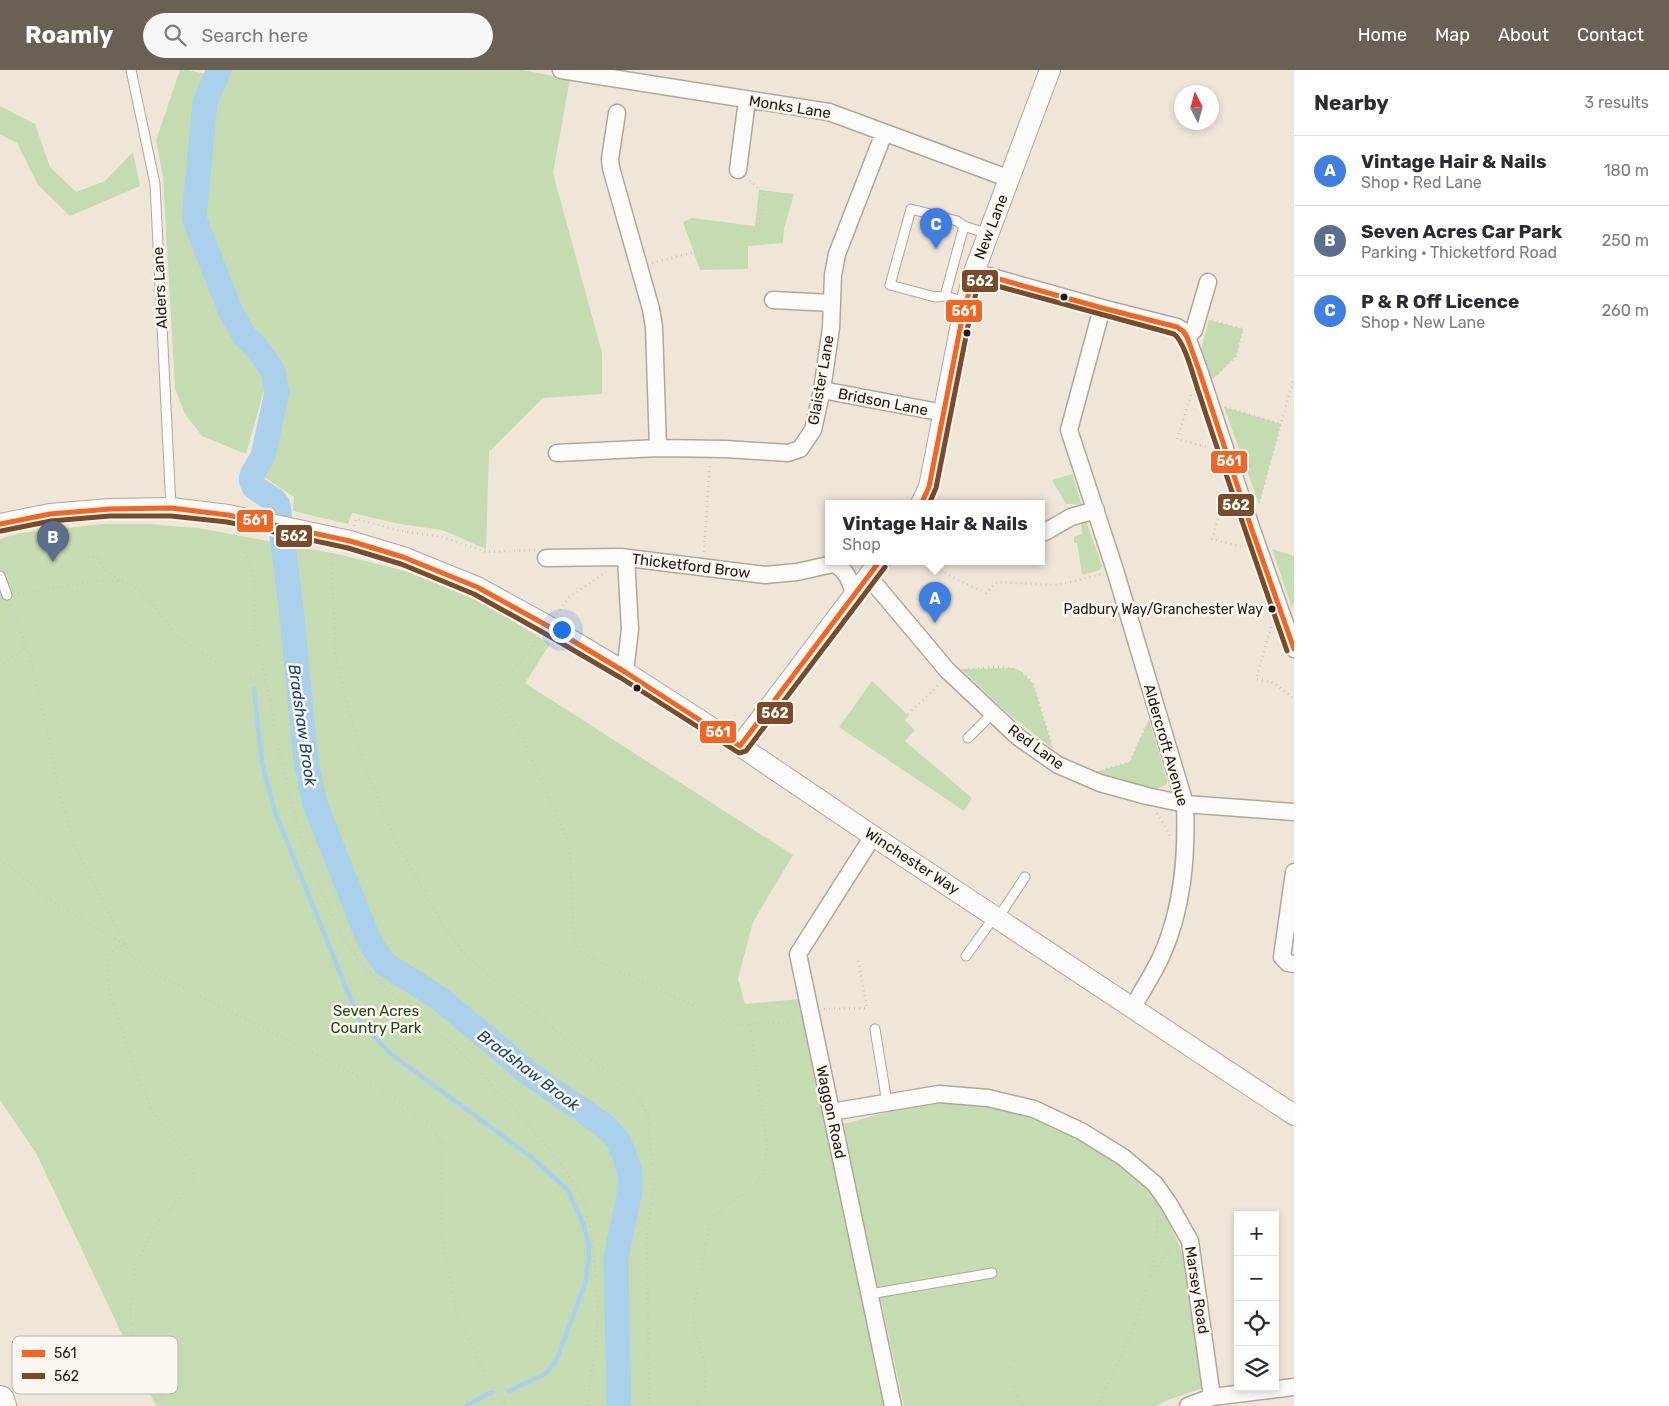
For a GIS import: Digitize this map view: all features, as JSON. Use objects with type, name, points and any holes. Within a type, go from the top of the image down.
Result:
[{"type":"highway","points":[[0,1400],[2,1406]]},
{"type":"street","name":"Monks Lane","points":[[561,70],[829,112],[1010,179]]},
{"type":"street","name":"New Lane","points":[[923,500],[929,488],[966,302],[974,272],[1050,70]]},
{"type":"street","points":[[738,170],[746,100]]},
{"type":"street","points":[[617,114],[608,130],[611,168],[651,309],[654,328],[658,448]]},
{"type":"street","name":"Glaister Lane","points":[[557,453],[658,448],[788,453],[800,449],[813,430],[822,390],[831,328],[833,275],[837,254],[884,133]]},
{"type":"street","points":[[974,272],[1183,330],[1199,370],[1259,551],[1293,639]]},
{"type":"street","points":[[1187,337],[1194,330],[1208,282]]},
{"type":"street","points":[[772,300],[832,303]]},
{"type":"street","name":"Aldercroft Avenue","points":[[1102,308],[1069,430],[1115,570],[1185,804],[1185,862],[1180,896],[1172,928],[1161,957],[1133,1007]]},
{"type":"street","name":"Bridson Lane","points":[[822,390],[944,413]]},
{"type":"street","name":"Winchester Way","points":[[0,524],[50,514],[110,509],[171,508],[228,516],[332,537],[402,556],[477,587],[548,626],[625,672],[740,746],[1294,1115]]},
{"type":"street","points":[[1045,532],[1071,517],[1096,510]]},
{"type":"street","name":"Thicketford Brow","points":[[546,558],[623,558],[766,575],[797,572],[830,565]]},
{"type":"street","points":[[623,558],[630,629],[625,672]]},
{"type":"street","name":"Thicketford Brow","points":[[840,565],[849,577],[854,593]]},
{"type":"street","points":[[740,746],[873,569]]},
{"type":"street","name":"Red Lane","points":[[873,569],[949,672],[1018,738],[1058,765],[1100,783],[1185,804],[1294,812]]},
{"type":"street","name":"Waggon Road","points":[[873,836],[798,954],[893,1406]]},
{"type":"street","points":[[1294,872],[1282,957],[1288,963],[1294,964]]},
{"type":"street","name":"Marsey Road","points":[[831,1112],[939,1094],[988,1098],[1034,1109],[1081,1131],[1123,1158],[1155,1184],[1190,1241],[1212,1397]]},
{"type":"street","points":[[1188,1406],[1212,1397],[1294,1388]]},
{"type":"lane","name":"Alders Lane","points":[[131,70],[155,184],[171,508]]},
{"type":"lane","points":[[966,302],[945,296],[935,297],[890,285],[911,209],[957,222],[988,234]]},
{"type":"lane","points":[[945,296],[964,226]]},
{"type":"lane","points":[[0,576],[7,595]]},
{"type":"lane","points":[[968,738],[993,713]]},
{"type":"lane","points":[[966,956],[997,917],[1025,877]]},
{"type":"lane","points":[[875,1029],[887,1103]]},
{"type":"lane","points":[[870,1294],[992,1273]]},
{"type":"path","points":[[738,170],[765,195],[758,230],[741,239]]},
{"type":"path","points":[[640,267],[706,249]]},
{"type":"path","points":[[1198,317],[1243,329],[1236,356],[1207,394],[1281,424]]},
{"type":"path","points":[[1199,370],[1177,439],[1226,454]]},
{"type":"path","points":[[1252,530],[1294,377]]},
{"type":"path","points":[[703,567],[711,449]]},
{"type":"path","points":[[1232,470],[1212,539],[1259,551]]},
{"type":"path","points":[[228,516],[240,538],[254,577],[254,629],[267,682],[279,753],[304,850],[339,931],[358,960],[383,985],[465,1056],[532,1128],[561,1164],[584,1200],[594,1242],[598,1304],[596,1346],[587,1406]]},
{"type":"path","points":[[546,558],[537,550],[486,552],[442,537],[401,531],[356,520],[332,537],[336,660],[362,759],[393,836],[440,920],[463,952],[488,976],[638,1097],[648,1114],[654,1189],[646,1232],[649,1406]]},
{"type":"path","points":[[88,557],[96,558],[107,571],[122,581],[133,585],[149,599],[176,636],[235,674],[267,682]]},
{"type":"path","points":[[623,558],[615,566],[568,598],[501,685],[498,699],[519,731],[566,837],[570,855],[574,942],[583,954],[734,1025],[867,1008],[858,960]]},
{"type":"path","points":[[933,565],[958,580],[986,593],[996,582],[1058,585],[1115,570]]},
{"type":"path","points":[[122,581],[100,581],[7,595],[26,648],[42,706],[59,792],[76,849],[131,955],[148,970],[376,1085],[432,1127],[442,1144],[442,1236],[457,1316],[490,1384],[505,1406]]},
{"type":"path","points":[[1278,604],[1256,678],[1274,683],[1294,699]]},
{"type":"path","points":[[0,666],[26,648]]},
{"type":"path","points":[[908,714],[949,672],[1009,668],[1022,672],[1033,684],[1058,765]]},
{"type":"path","points":[[1083,776],[1130,762],[1155,705]]},
{"type":"path","points":[[1147,796],[1185,862]]},
{"type":"path","points":[[0,859],[57,905],[126,944]]},
{"type":"path","points":[[126,944],[115,948],[110,955],[110,993],[140,1082],[154,1114],[192,1162],[195,1175],[191,1185],[155,1225],[135,1268],[130,1311],[134,1336]]},
{"type":"path","points":[[698,1406],[705,1388],[705,1366],[697,1337],[693,1311],[708,1227],[714,1215],[732,1201],[754,1188],[763,1173],[768,1147],[750,1024]]},
{"type":"path","points":[[1151,1277],[1158,1229],[1155,1184]]},
{"type":"path","points":[[1097,1406],[1126,1344],[1151,1277],[1172,1244],[1186,1232]]},
{"type":"path","points":[[1010,1367],[1012,1381],[1020,1402],[1024,1406]]},
{"type":"path","points":[[160,1394],[165,1406]]},
{"type":"green space","points":[[180,70],[210,75],[199,103],[188,222],[223,313],[238,341],[268,376],[246,454],[202,436],[185,414],[175,388],[163,177],[156,140]]},
{"type":"green space","points":[[231,70],[522,70],[570,79],[553,173],[602,353],[602,394],[543,398],[489,452],[486,549],[442,530],[400,524],[352,513],[348,524],[293,511],[294,497],[264,477],[287,397],[278,364],[239,306],[205,215],[215,99]]},
{"type":"green space","points":[[0,106],[35,124],[50,167],[76,192],[105,181],[133,152],[140,186],[70,216],[38,185],[17,143],[0,134]]},
{"type":"green space","points":[[759,190],[794,194],[784,229],[783,243],[748,246],[748,269],[700,270],[683,222],[692,218],[755,226]]},
{"type":"green space","points":[[1209,320],[1243,329],[1236,356],[1212,380],[1201,349]]},
{"type":"green space","points":[[1224,407],[1281,424],[1259,504]]},
{"type":"green space","points":[[1072,474],[1082,505],[1066,504],[1052,480]]},
{"type":"green space","points":[[1086,521],[1102,566],[1100,570],[1082,575],[1077,543],[1074,543],[1074,537],[1082,534],[1081,522]]},
{"type":"green space","name":"Seven Acres Country Park","points":[[104,524],[148,524],[198,528],[337,554],[418,574],[486,604],[550,644],[525,683],[793,855],[753,922],[738,979],[745,1004],[799,999],[885,1406],[156,1406],[150,1394],[178,1394],[178,1336],[123,1336],[36,1153],[0,1100],[0,539],[20,533]]},
{"type":"green space","points":[[1272,549],[1294,556],[1294,602],[1292,608]]},
{"type":"green space","points":[[1014,668],[1022,672],[1033,684],[1053,749],[1004,710],[961,669]]},
{"type":"green space","points":[[872,681],[909,716],[905,720],[915,730],[905,741],[972,798],[964,811],[839,727]]},
{"type":"green space","points":[[1149,719],[1167,784],[1160,788],[1142,788],[1096,772],[1130,762]]},
{"type":"green space","points":[[942,1102],[974,1103],[1002,1108],[1060,1127],[1113,1161],[1144,1184],[1164,1210],[1183,1255],[1188,1275],[1203,1388],[1156,1406],[904,1406],[845,1137],[844,1124],[913,1105]]},
{"type":"waterway","name":"Bradshaw Brook","points":[[219,70],[205,102],[194,218],[230,310],[245,337],[256,347],[273,371],[277,392],[263,456],[251,480],[254,487],[274,500],[278,505],[291,607],[306,762],[315,804],[366,933],[374,949],[385,964],[439,998],[530,1074],[606,1127],[618,1140],[630,1173],[630,1191],[616,1257],[619,1406]]},
{"type":"waterway","points":[[254,689],[262,764],[275,812],[360,1022],[391,1054],[530,1156],[568,1190],[584,1226],[589,1258],[585,1284],[556,1361],[545,1374],[509,1391]]},
{"type":"waterway","points":[[467,1406],[487,1394],[493,1393]]},
{"type":"transit line","name":"561","points":[[923,500],[929,487],[962,319],[974,272],[1177,327],[1187,337],[1199,370],[1294,649]]},
{"type":"transit line","name":"562","points":[[931,500],[936,488],[969,321],[979,281],[1174,334],[1182,345],[1189,361],[1231,490],[1287,651]]},
{"type":"transit line","name":"561","points":[[0,524],[50,514],[110,509],[171,508],[228,515],[350,541],[403,557],[477,587],[548,626],[625,672],[740,746],[877,565]]},
{"type":"transit line","name":"562","points":[[1,531],[51,521],[110,516],[171,516],[227,522],[348,548],[401,564],[474,594],[621,678],[739,753],[746,751],[885,567]]},
{"type":"place","name":"P & R Off Licence","points":[[936,249]]},
{"type":"place","name":"Seven Acres Car Park","points":[[53,562]]},
{"type":"place","name":"Padbury Way/Granchester Way","points":[[1272,609]]},
{"type":"place","name":"Vintage Hair & Nails","points":[[935,623]]}]
